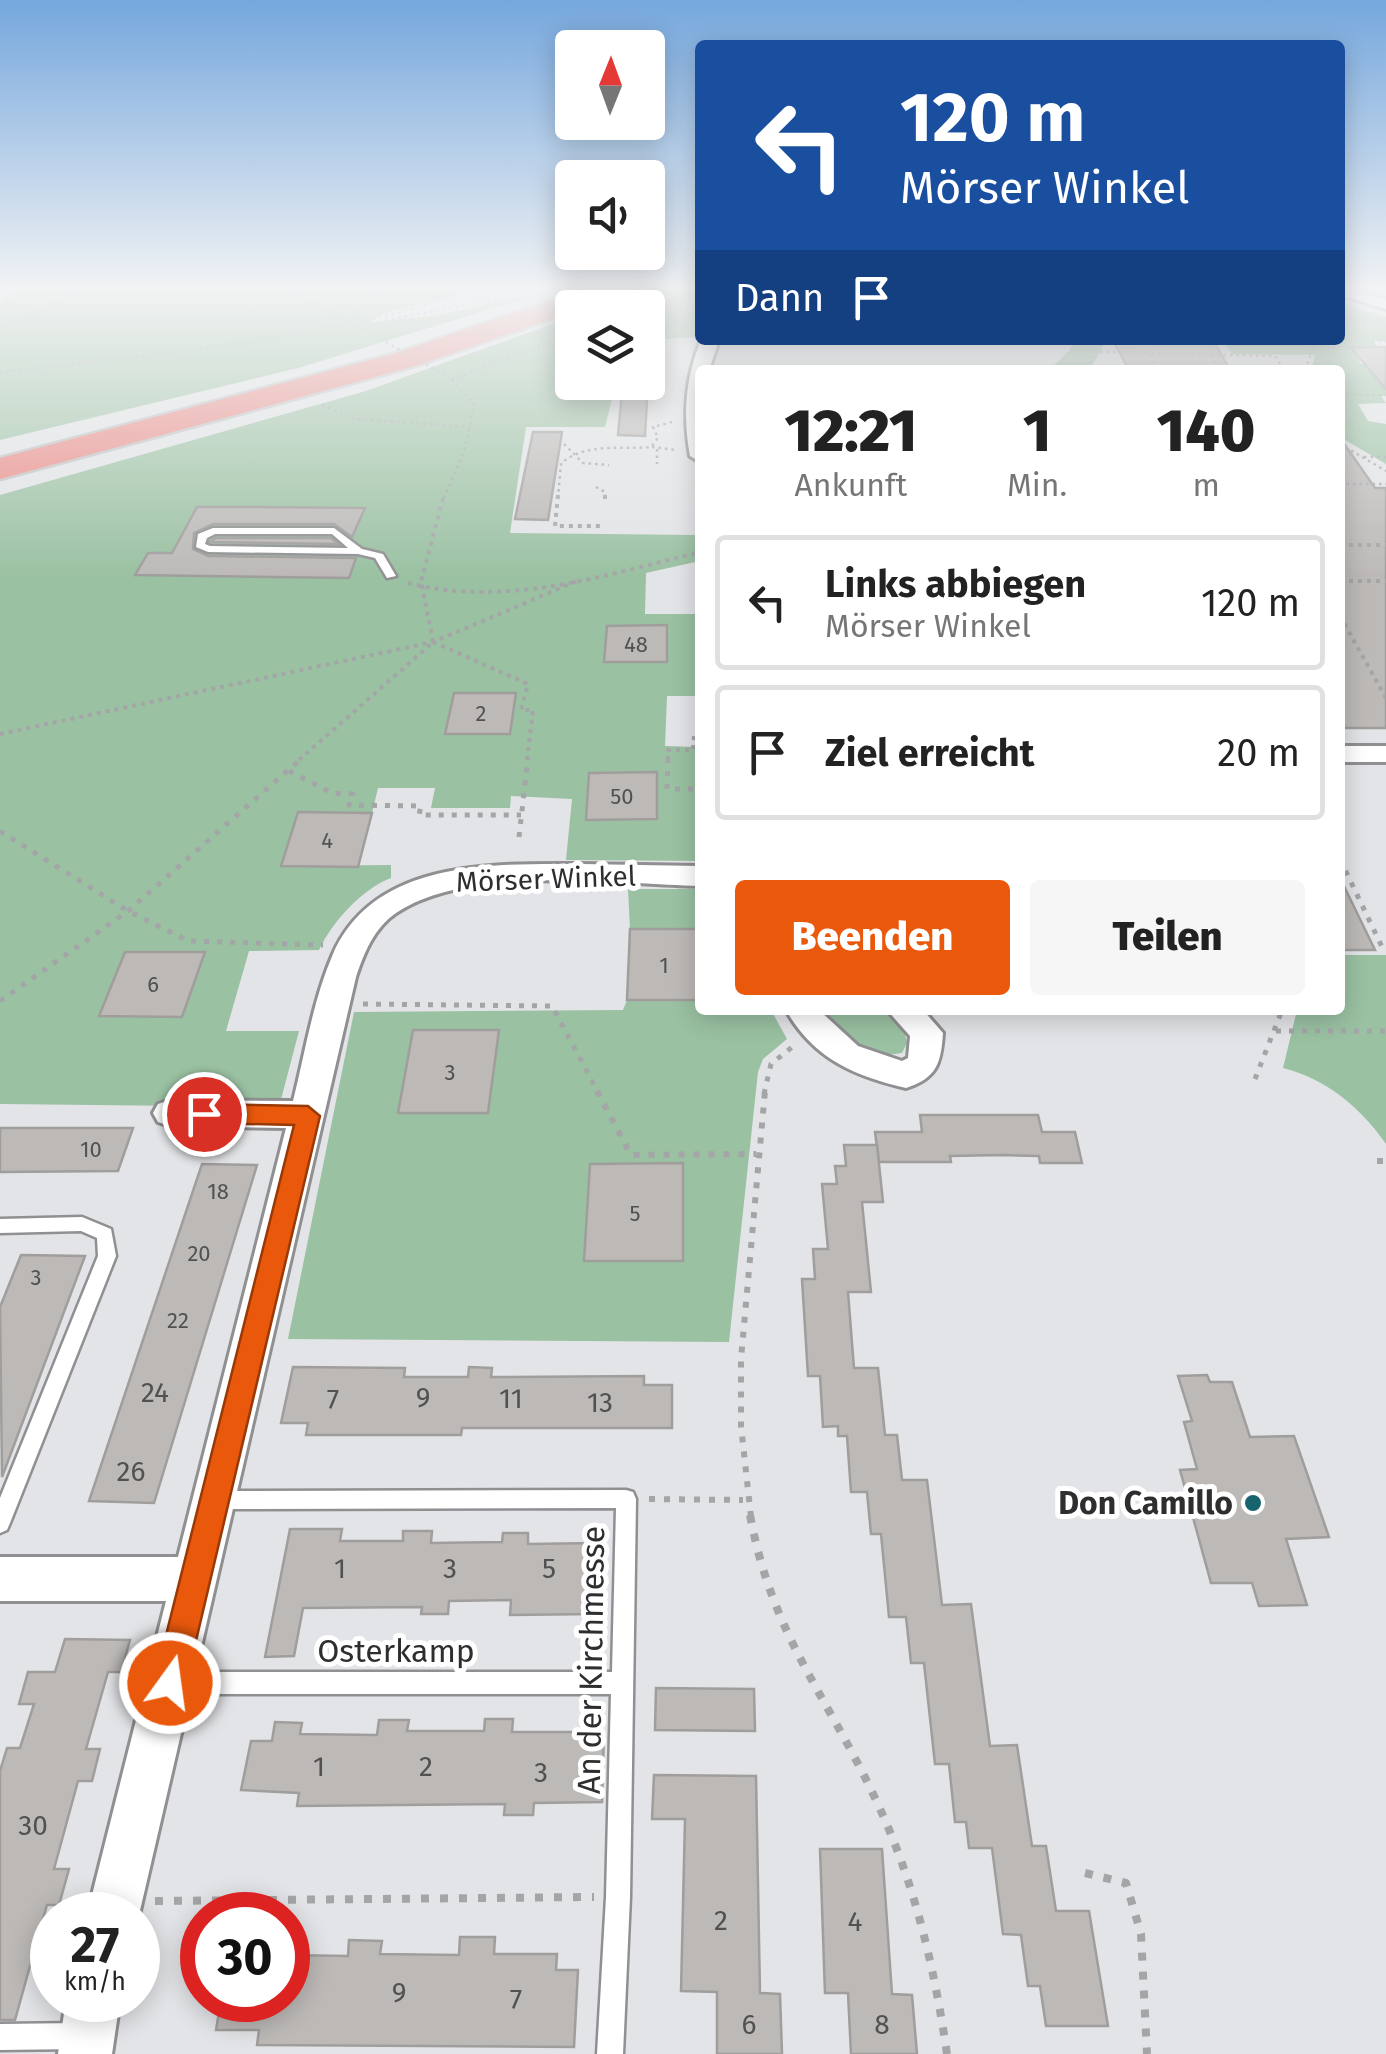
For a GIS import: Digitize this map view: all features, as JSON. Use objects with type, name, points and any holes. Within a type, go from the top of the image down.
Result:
[{"type":"highway","points":[[0,446],[193,404],[254,386]]},
{"type":"highway","points":[[0,469],[262,386]]},
{"type":"street","points":[[694,386],[695,432]]},
{"type":"street","points":[[1345,754],[1386,754]]},
{"type":"street","name":"Mörser Winkel","points":[[119,1892],[334,1003],[352,946],[385,905],[447,880],[695,876]]},
{"type":"street","points":[[810,1023],[844,1056],[906,1075],[924,1064],[927,1033],[908,1015]]},
{"type":"street","points":[[170,1113],[308,1116]]},
{"type":"street","points":[[0,1579],[195,1580]]},
{"type":"lane","points":[[358,551],[334,532],[213,531],[202,536],[200,545],[208,549],[358,551],[379,556],[392,576]]},
{"type":"lane","points":[[0,1226],[82,1224],[106,1234],[107,1256],[0,1523]]},
{"type":"lane","name":"An der Kirchmesse","points":[[214,1500],[626,1500],[618,1897],[610,2054]]},
{"type":"lane","name":"Osterkamp","points":[[170,1683],[623,1683]]},
{"type":"lane","points":[[0,2036],[87,2030]]},
{"type":"path","points":[[433,642],[423,588],[425,562],[444,494],[470,427],[474,403],[458,386]]},
{"type":"path","points":[[1345,394],[1386,394]]},
{"type":"path","points":[[311,398],[333,412],[355,419],[470,427]]},
{"type":"path","points":[[603,526],[555,526],[562,463],[572,454],[592,447],[651,447],[658,438],[653,427],[658,422],[693,422]]},
{"type":"path","points":[[564,444],[584,463],[609,464]]},
{"type":"path","points":[[1345,447],[1386,471]]},
{"type":"path","points":[[656,449],[657,464]]},
{"type":"path","points":[[1363,457],[1386,457]]},
{"type":"path","points":[[1345,484],[1386,484]]},
{"type":"path","points":[[596,487],[605,492],[605,502]]},
{"type":"path","points":[[1345,545],[1386,545]]},
{"type":"path","points":[[392,576],[423,588],[475,591],[577,581],[695,553]]},
{"type":"path","points":[[1345,581],[1386,580]]},
{"type":"path","points":[[0,734],[433,642],[577,581]]},
{"type":"path","points":[[1345,625],[1385,696]]},
{"type":"path","points":[[0,1001],[128,911],[289,771],[383,682],[433,642]]},
{"type":"path","points":[[433,642],[528,684],[520,710],[533,710],[519,836]]},
{"type":"path","points":[[694,736],[693,750],[668,750],[667,789],[695,789]]},
{"type":"path","points":[[289,771],[332,793],[352,794],[349,805],[422,806],[419,816],[521,815]]},
{"type":"path","points":[[0,831],[128,911],[189,942],[352,946]]},
{"type":"path","points":[[1345,869],[1382,947]]},
{"type":"path","points":[[334,1003],[552,1006],[630,1156],[758,1154]]},
{"type":"path","points":[[1255,1079],[1280,1015]]},
{"type":"path","points":[[810,1023],[796,1044],[771,1064],[758,1154],[743,1338],[744,1500],[776,1614],[814,1696],[856,1761],[921,1909],[936,1974],[947,2054]]},
{"type":"path","points":[[1276,1030],[1386,1031]]},
{"type":"path","points":[[1376,1161],[1386,1161]]},
{"type":"path","points":[[626,1500],[744,1500]]},
{"type":"path","points":[[1085,1873],[1126,1884],[1141,1934],[1147,2054]]},
{"type":"path","points":[[160,1907],[618,1897]]},
{"type":"green space","points":[[0,386],[224,386],[0,440]]},
{"type":"green space","points":[[380,386],[555,386],[555,400],[612,400],[605,427],[526,427],[510,533],[695,535],[695,562],[646,573],[645,614],[695,614],[695,696],[667,696],[665,746],[695,747],[695,861],[566,860],[572,799],[511,796],[510,808],[431,808],[435,788],[378,788],[372,813],[299,812],[282,866],[391,865],[391,878],[369,890],[349,908],[319,950],[249,951],[226,1031],[299,1031],[279,1107],[0,1104],[0,495]],"holes":[[[607,626],[667,626],[666,662],[605,662]],[[454,693],[516,693],[510,733],[445,733]],[[657,772],[657,819],[586,819],[589,773]],[[125,952],[204,952],[99,1016]]]},
{"type":"green space","points":[[1345,386],[1386,386],[1386,396],[1381,396],[1386,403],[1358,404],[1368,421],[1386,424],[1386,464],[1345,440]]},
{"type":"green space","points":[[628,889],[695,889],[695,929],[630,929]]},
{"type":"green space","points":[[1345,955],[1386,955],[1386,1144],[1366,1118],[1342,1097],[1314,1079],[1283,1068],[1296,1015],[1345,1015]]},
{"type":"green space","points":[[627,1000],[695,1000],[695,1015],[774,1015],[787,1039],[763,1059],[758,1072],[729,1342],[288,1339],[354,1012],[623,1010]]},
{"type":"green space","points":[[824,1015],[890,1015],[904,1030],[907,1043],[902,1053],[877,1053],[855,1045]]},
{"type":"building","points":[[621,400],[647,400],[645,436],[618,435]]},
{"type":"building","points":[[533,432],[562,432],[548,520],[515,519]]},
{"type":"building","points":[[1345,445],[1375,488],[1386,488],[1386,728],[1345,728]]},
{"type":"building","points":[[197,507],[365,508],[352,537],[334,524],[213,524],[194,533],[193,549],[208,556],[356,558],[349,578],[135,575],[148,553],[172,553]]},
{"type":"building","points":[[216,538],[331,538],[338,544],[210,542]]},
{"type":"building","points":[[667,625],[667,662],[604,662],[607,626]]},
{"type":"building","points":[[454,693],[516,693],[510,734],[445,734]]},
{"type":"building","points":[[657,772],[657,819],[586,820],[589,773]]},
{"type":"building","points":[[298,812],[372,813],[358,867],[281,866]]},
{"type":"building","points":[[1345,888],[1375,950],[1345,950]]},
{"type":"building","points":[[630,929],[695,929],[695,1000],[627,1000]]},
{"type":"building","points":[[125,952],[205,952],[182,1017],[99,1016]]},
{"type":"building","points":[[413,1030],[499,1030],[488,1113],[398,1113]]},
{"type":"building","points":[[920,1115],[1038,1115],[1042,1132],[1075,1132],[1082,1163],[1040,1163],[1039,1156],[1002,1155],[950,1156],[951,1162],[879,1162],[875,1132],[922,1132]]},
{"type":"building","points":[[0,1128],[133,1128],[118,1171],[0,1172]]},
{"type":"building","points":[[844,1145],[877,1145],[883,1202],[862,1202],[871,1292],[848,1292],[854,1368],[878,1368],[885,1435],[897,1435],[902,1480],[927,1480],[942,1605],[971,1604],[990,1746],[1017,1745],[1032,1846],[1046,1846],[1056,1911],[1089,1911],[1108,2026],[1046,2026],[1040,1986],[1028,1986],[1021,1935],[1003,1934],[992,1848],[969,1848],[966,1822],[955,1822],[949,1764],[935,1764],[924,1663],[911,1663],[906,1617],[889,1617],[881,1534],[871,1534],[867,1492],[851,1492],[847,1436],[838,1436],[838,1426],[823,1427],[820,1376],[808,1376],[802,1279],[815,1279],[813,1249],[828,1249],[822,1184],[837,1184],[835,1166],[846,1166]]},
{"type":"building","points":[[683,1163],[683,1261],[584,1261],[590,1164]]},
{"type":"building","points":[[202,1164],[257,1165],[154,1503],[89,1501]]},
{"type":"building","points":[[21,1255],[85,1256],[2,1477],[0,1307]]},
{"type":"building","points":[[293,1367],[405,1368],[404,1377],[468,1377],[469,1367],[492,1368],[491,1377],[644,1376],[644,1385],[672,1385],[672,1428],[462,1428],[461,1435],[306,1435],[308,1423],[281,1423]]},
{"type":"building","name":"Don Camillo","points":[[1207,1375],[1210,1382],[1232,1382],[1250,1437],[1294,1436],[1329,1537],[1286,1539],[1307,1605],[1259,1606],[1252,1583],[1211,1583],[1180,1470],[1197,1469],[1184,1422],[1192,1421],[1178,1376]]},
{"type":"building","points":[[290,1529],[342,1529],[340,1541],[403,1541],[403,1531],[432,1531],[431,1543],[502,1542],[503,1533],[528,1533],[528,1544],[598,1543],[596,1614],[510,1615],[511,1600],[449,1601],[448,1614],[421,1614],[422,1607],[303,1608],[294,1656],[265,1657]]},
{"type":"building","points":[[65,1639],[130,1640],[121,1672],[108,1672],[86,1749],[100,1749],[92,1781],[78,1781],[54,1869],[69,1869],[63,1892],[30,1892],[30,1966],[15,2020],[0,2020],[0,1771],[7,1748],[20,1748],[34,1704],[19,1704],[28,1672],[55,1672]]},
{"type":"building","points":[[656,1688],[754,1689],[755,1731],[655,1730]]},
{"type":"building","points":[[485,1719],[513,1719],[512,1732],[604,1732],[602,1802],[534,1803],[533,1815],[504,1815],[505,1804],[297,1806],[299,1793],[241,1790],[251,1741],[272,1741],[275,1722],[302,1723],[300,1734],[377,1735],[379,1720],[409,1720],[407,1731],[484,1731]]},
{"type":"building","points":[[654,1775],[756,1776],[760,1993],[780,1994],[782,2054],[717,2054],[717,1992],[681,1991],[685,1819],[652,1819]]},
{"type":"building","points":[[820,1849],[882,1849],[892,1994],[912,1995],[917,2054],[851,2054],[848,1993],[825,1993]]},
{"type":"building","points":[[460,1937],[495,1937],[494,1954],[557,1954],[556,1970],[578,1970],[574,2047],[257,2045],[259,2030],[216,2030],[217,2022],[310,2022],[310,1955],[348,1956],[349,1940],[382,1941],[380,1954],[459,1955]]},
{"type":"place","name":"Don Camillo","points":[[1253,1503]]},
{"type":"route","points":[[170,1683],[308,1116],[204,1114]]}]
